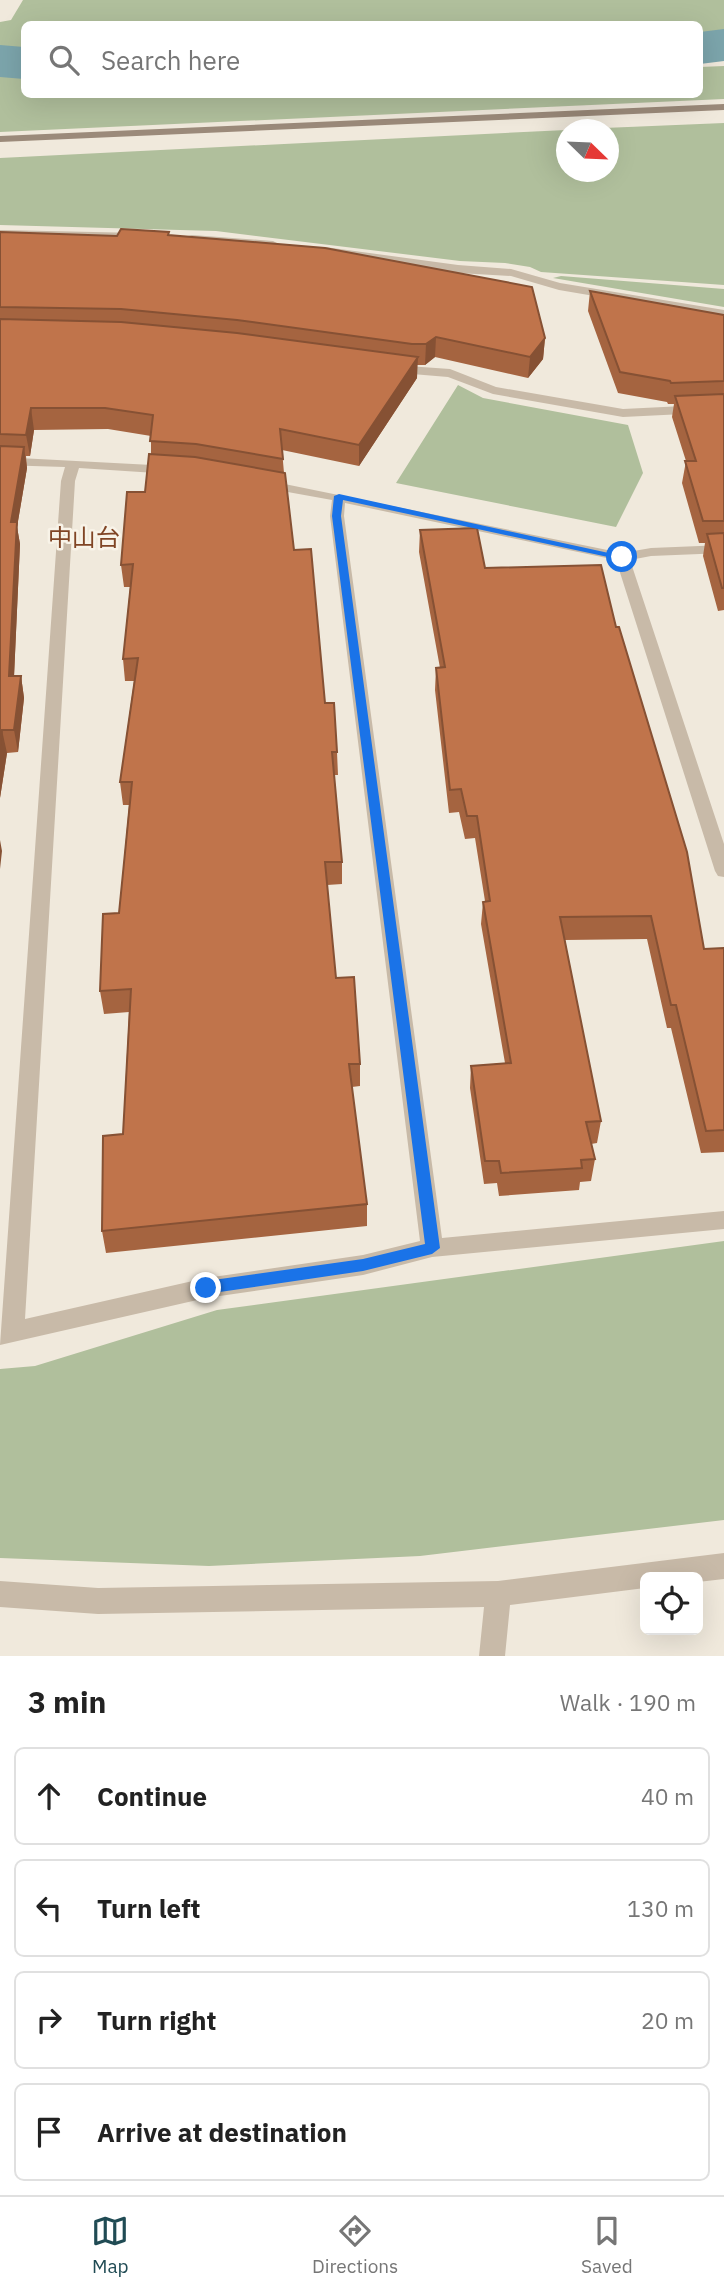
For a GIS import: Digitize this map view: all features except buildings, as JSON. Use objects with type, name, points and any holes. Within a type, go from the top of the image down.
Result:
[{"type":"street","points":[[0,139],[724,107]]},
{"type":"street","points":[[0,233],[147,236]]},
{"type":"street","points":[[174,237],[282,246]]},
{"type":"street","points":[[308,248],[458,270],[511,273],[559,286],[724,314]]},
{"type":"street","points":[[385,368],[450,373],[493,390],[623,413],[724,408]]},
{"type":"street","points":[[0,461],[183,471]]},
{"type":"street","points":[[73,463],[68,481],[7,1334],[206,1288],[363,1265],[432,1248],[724,1220]]},
{"type":"street","points":[[248,481],[339,496],[622,557],[651,552],[724,549]]},
{"type":"street","points":[[339,496],[337,516],[432,1248]]},
{"type":"street","points":[[622,557],[724,871]]},
{"type":"street","points":[[0,1594],[98,1601],[498,1594],[724,1566]]},
{"type":"street","points":[[492,1656],[498,1594]]},
{"type":"green space","points":[[23,0],[724,0],[724,32],[703,34],[703,21],[21,21],[21,98],[703,98],[703,67],[724,66],[724,99],[0,132],[0,22],[11,20]]},
{"type":"green space","points":[[724,123],[724,285],[541,272],[530,267],[505,263],[460,261],[216,231],[0,225],[0,158],[556,130],[556,182],[619,182],[619,127]]},
{"type":"green space","points":[[561,276],[724,289],[724,307],[553,278]]},
{"type":"green space","points":[[458,385],[483,398],[628,425],[643,473],[616,527],[396,483]]},
{"type":"green space","points":[[724,1241],[724,1520],[420,1556],[209,1566],[0,1558],[0,1369],[35,1366],[217,1310]]},
{"type":"waterway","points":[[703,48],[724,45]]},
{"type":"waterway","points":[[0,61],[21,63]]},
{"type":"district","name":"中山台","points":[[84,537]]},
{"type":"route","points":[[206,1288],[363,1265],[432,1248],[337,516],[339,496],[622,557]]}]
